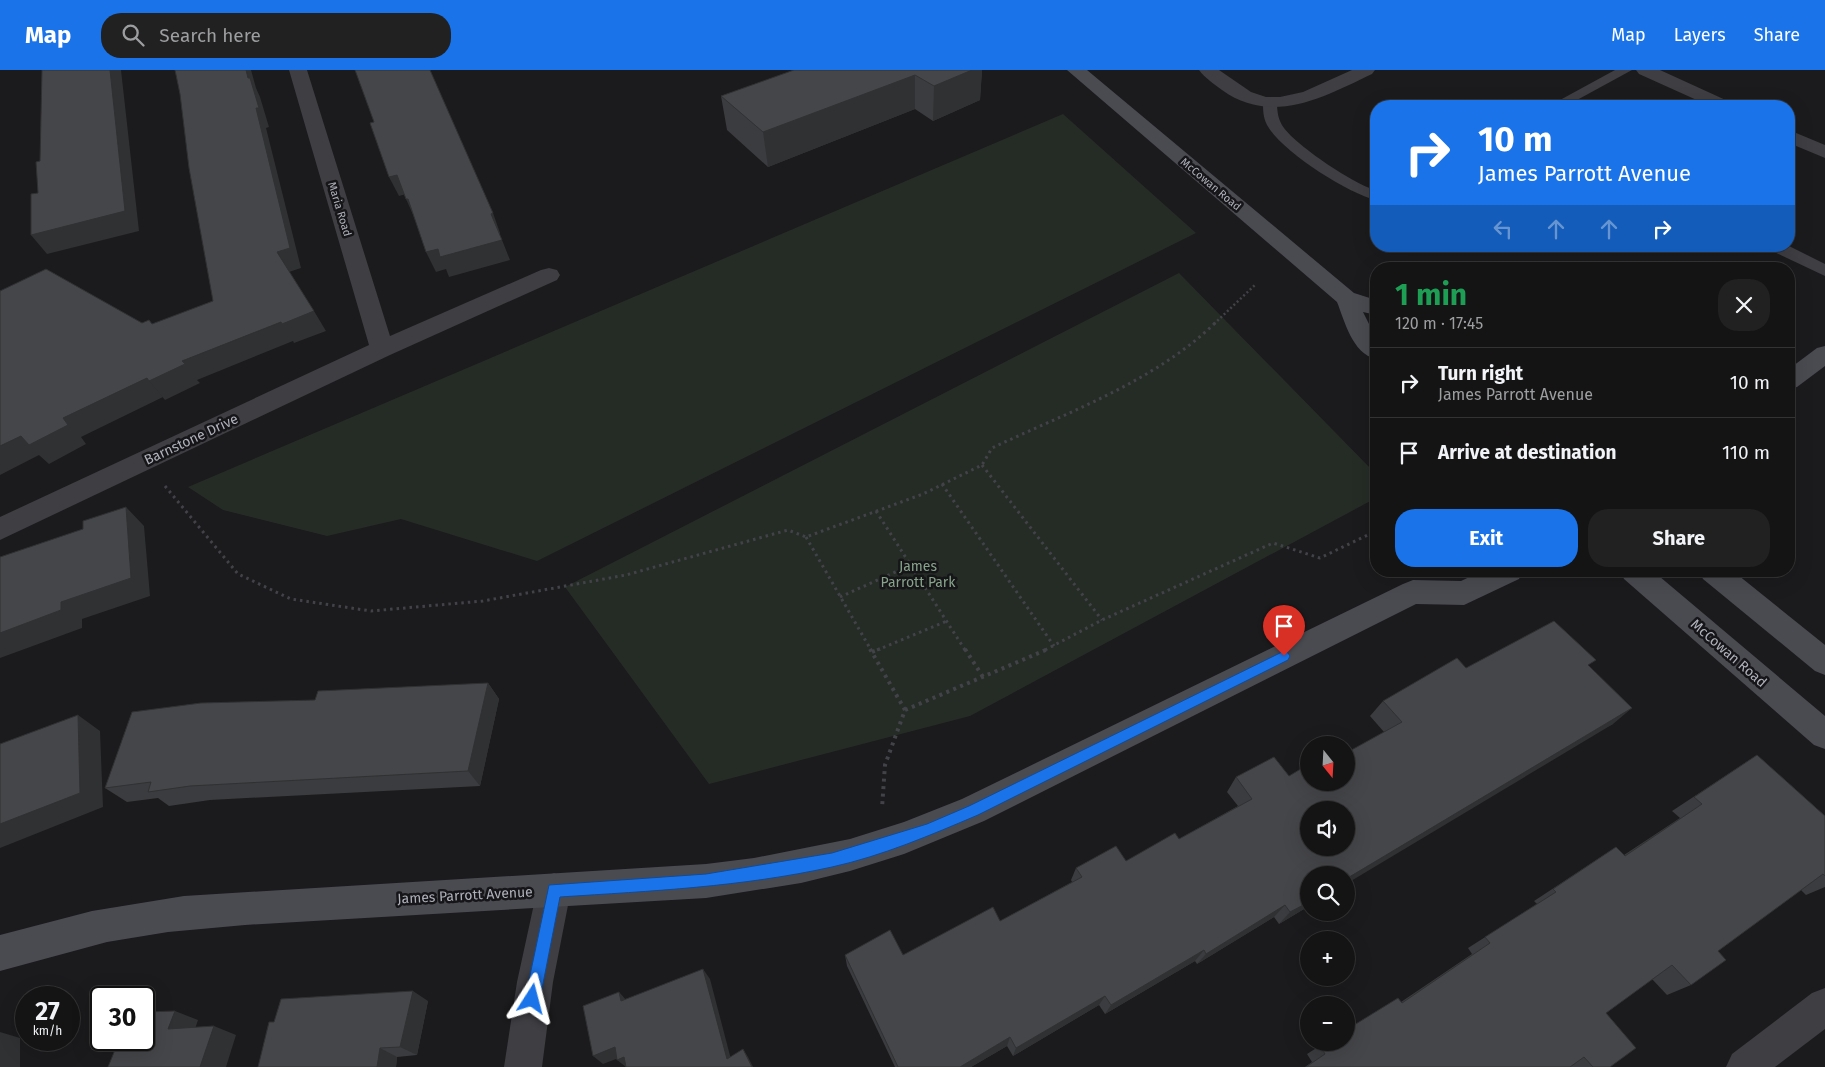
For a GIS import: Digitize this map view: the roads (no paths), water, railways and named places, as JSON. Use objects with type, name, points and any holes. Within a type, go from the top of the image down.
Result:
[{"type":"street","name":"Maria Road","points":[[298,70],[382,349]]},
{"type":"street","name":"McCowan Road","points":[[1076,70],[1346,298],[1370,306]]},
{"type":"street","points":[[1208,70],[1237,91],[1251,98],[1270,102],[1303,99],[1366,70]]},
{"type":"street","points":[[1645,70],[1711,100]]},
{"type":"street","points":[[1795,139],[1825,152]]},
{"type":"street","name":"Barnstone Drive","points":[[0,529],[382,349],[549,275]]},
{"type":"street","name":"McCowan Road","points":[[1346,298],[1365,341],[1370,346]]},
{"type":"street","points":[[1795,376],[1825,354]]},
{"type":"street","name":"James Parrott Avenue","points":[[0,953],[57,936],[114,924],[185,914],[245,908],[706,881],[832,860],[929,830],[973,810],[1419,582],[1464,593],[1497,577]]},
{"type":"street","name":"McCowan Road","points":[[1641,577],[1825,735]]},
{"type":"street","points":[[1720,577],[1825,662]]},
{"type":"street","points":[[523,1067],[535,982],[554,890]]},
{"type":"street","points":[[1744,1067],[1825,1006]]},
{"type":"lane","points":[[1568,100],[1625,70]]},
{"type":"lane","points":[[1270,102],[1270,117],[1274,126],[1282,135],[1351,185],[1370,194]]},
{"type":"lane","points":[[1787,252],[1825,272]]},
{"type":"park label","name":"James Parrott Park","points":[[918,574]]}]
